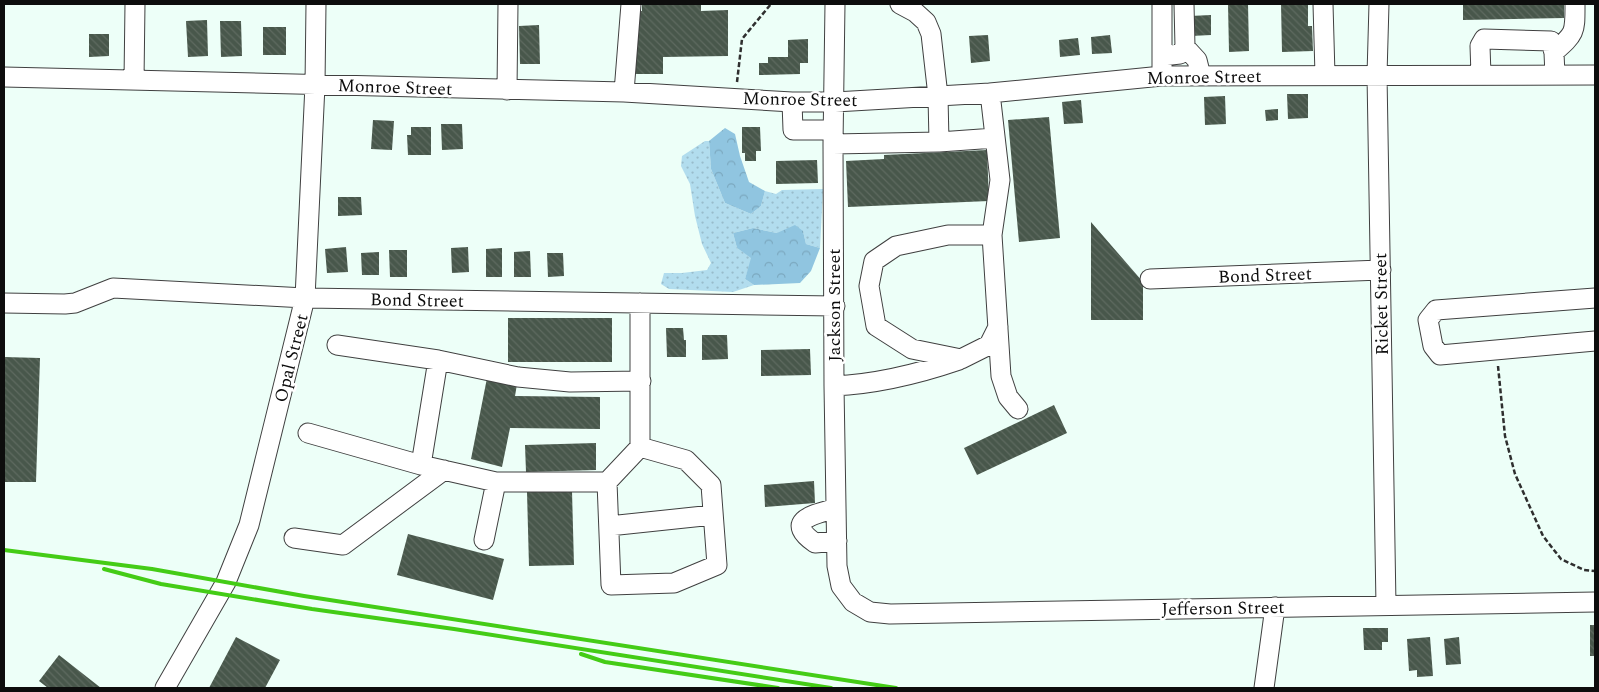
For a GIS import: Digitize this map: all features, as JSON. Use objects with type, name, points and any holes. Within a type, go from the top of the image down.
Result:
[{"type":"street","points":[[134,80],[135,4]]},
{"type":"street","name":"Opal Street","points":[[166,688],[226,582],[249,525],[305,298],[315,85],[316,4]]},
{"type":"street","points":[[507,90],[508,4]]},
{"type":"street","points":[[624,92],[631,4]]},
{"type":"street","name":"Jackson Street","points":[[835,4],[833,137],[837,566],[841,586],[853,602]]},
{"type":"street","points":[[900,4],[915,12],[926,22],[931,34],[938,96],[939,142]]},
{"type":"street","points":[[1162,4],[1162,76]]},
{"type":"street","points":[[1162,56],[1180,54],[1185,47],[1184,4]]},
{"type":"street","points":[[1323,4],[1325,75]]},
{"type":"street","name":"Ricket Street","points":[[1379,4],[1377,75],[1386,605]]},
{"type":"street","points":[[1554,52],[1570,38],[1574,28],[1575,4]]},
{"type":"street","points":[[1481,75],[1480,46],[1484,39],[1551,41],[1554,52],[1555,75]]},
{"type":"street","points":[[1185,47],[1197,60],[1201,76]]},
{"type":"street","name":"Monroe Street","points":[[4,78],[624,92],[792,102],[835,102],[990,93],[1162,76],[1595,75]]},
{"type":"street","points":[[990,93],[1000,180],[992,236],[1000,376],[1008,398],[1018,409]]},
{"type":"street","points":[[792,102],[793,130],[833,137],[939,142],[995,138]]},
{"type":"street","points":[[960,359],[912,350],[876,326],[869,286],[874,261],[896,246],[905,244],[948,235],[992,236]]},
{"type":"street","name":"Bond Street","points":[[1150,279],[1380,270]]},
{"type":"street","name":"Bond Street","points":[[4,303],[75,303],[113,288],[305,298],[834,306]]},
{"type":"street","points":[[1595,298],[1436,310],[1428,320],[1432,346],[1440,355],[1595,341]]},
{"type":"street","points":[[640,303],[640,447],[607,482],[610,585],[674,583],[717,565],[711,485],[686,460],[640,447]]},
{"type":"street","points":[[834,386],[892,380],[924,372],[960,359],[989,346],[998,326]]},
{"type":"street","points":[[337,345],[438,360],[518,377],[561,382],[641,381]]},
{"type":"street","points":[[420,465],[438,360]]},
{"type":"street","points":[[308,433],[420,465],[496,482],[607,482]]},
{"type":"street","points":[[294,538],[343,545],[444,470]]},
{"type":"street","points":[[484,540],[496,482]]},
{"type":"street","points":[[836,508],[808,516],[801,526],[805,536],[815,543],[837,541]]},
{"type":"street","points":[[608,526],[714,515]]},
{"type":"street","name":"Jefferson Street","points":[[853,602],[870,612],[890,614],[1595,602]]},
{"type":"street","points":[[1264,688],[1275,607]]},
{"type":"path","points":[[736,99],[742,39],[770,4]]},
{"type":"path","points":[[1498,350],[1505,436],[1515,474],[1543,536],[1561,559],[1584,570],[1595,571]]},
{"type":"shaded area","points":[[705,141],[709,141],[711,169],[725,203],[751,214],[761,206],[765,191],[776,194],[782,190],[823,189],[820,248],[806,244],[803,231],[777,233],[753,228],[733,233],[737,248],[752,258],[745,279],[754,285],[733,292],[669,289],[661,284],[664,273],[707,270],[711,263],[702,244],[690,184],[681,166],[682,156]]},
{"type":"green space","points":[[725,128],[735,134],[749,182],[765,191],[761,206],[751,214],[725,203],[711,169],[709,141]]},
{"type":"green space","points":[[795,225],[803,231],[806,244],[820,248],[811,271],[800,283],[754,285],[745,279],[751,258],[737,248],[733,233],[753,228],[777,233]]},
{"type":"building","points":[[642,4],[701,4],[701,11],[728,10],[728,56],[663,57],[663,74],[635,74],[634,11],[642,11]]},
{"type":"building","points":[[1228,4],[1248,4],[1249,51],[1229,52]]},
{"type":"building","points":[[1281,4],[1308,4],[1308,26],[1312,26],[1313,51],[1282,52]]},
{"type":"building","points":[[1463,4],[1564,4],[1564,18],[1463,20]]},
{"type":"building","points":[[1211,15],[1211,35],[1191,36],[1190,16]]},
{"type":"building","points":[[207,20],[208,56],[188,57],[186,21]]},
{"type":"building","points":[[220,21],[241,21],[242,56],[221,57]]},
{"type":"building","points":[[539,25],[540,64],[520,64],[519,26]]},
{"type":"building","points":[[263,27],[286,27],[286,55],[263,55]]},
{"type":"building","points":[[89,34],[109,34],[109,56],[89,57]]},
{"type":"building","points":[[988,35],[990,61],[971,63],[969,36]]},
{"type":"building","points":[[1110,35],[1112,53],[1092,54],[1091,37]]},
{"type":"building","points":[[1078,38],[1080,55],[1060,57],[1059,40]]},
{"type":"building","points":[[808,39],[808,63],[800,63],[800,74],[759,75],[759,63],[768,63],[768,57],[788,57],[788,40]]},
{"type":"building","points":[[1287,94],[1308,94],[1308,118],[1288,119]]},
{"type":"building","points":[[1225,96],[1226,124],[1205,125],[1204,97]]},
{"type":"building","points":[[1081,100],[1083,123],[1064,124],[1062,102]]},
{"type":"building","points":[[1278,109],[1278,120],[1266,121],[1265,110]]},
{"type":"building","points":[[1049,117],[1060,238],[1019,242],[1008,120]]},
{"type":"building","points":[[373,120],[394,121],[392,150],[371,149]]},
{"type":"building","points":[[441,124],[462,124],[463,149],[442,150]]},
{"type":"building","points":[[411,127],[431,127],[431,155],[408,155],[407,135],[411,135]]},
{"type":"building","points":[[742,127],[760,127],[761,151],[756,151],[756,161],[745,161],[745,153],[742,153]]},
{"type":"building","points":[[987,150],[989,201],[848,207],[846,161],[884,159],[884,155]]},
{"type":"building","points":[[817,160],[818,183],[776,184],[776,161]]},
{"type":"building","points":[[338,197],[361,197],[362,215],[338,216]]},
{"type":"building","points":[[1091,222],[1143,282],[1143,320],[1091,320]]},
{"type":"building","points":[[346,247],[348,272],[327,273],[325,249]]},
{"type":"building","points":[[468,247],[469,272],[452,273],[451,248]]},
{"type":"building","points":[[502,248],[502,277],[486,277],[486,249]]},
{"type":"building","points":[[389,250],[407,250],[407,277],[390,277]]},
{"type":"building","points":[[530,251],[531,277],[514,277],[514,252]]},
{"type":"building","points":[[379,252],[379,275],[362,275],[361,253]]},
{"type":"building","points":[[547,253],[563,253],[564,276],[548,277]]},
{"type":"building","points":[[508,318],[612,318],[612,362],[508,362]]},
{"type":"building","points":[[666,328],[683,328],[684,340],[686,340],[686,357],[667,357]]},
{"type":"building","points":[[702,335],[727,335],[728,359],[702,360]]},
{"type":"building","points":[[810,349],[811,375],[761,376],[761,350]]},
{"type":"building","points":[[4,357],[40,358],[36,482],[4,482]]},
{"type":"building","points":[[487,378],[517,384],[515,396],[600,397],[600,429],[510,428],[502,467],[471,459]]},
{"type":"building","points":[[1054,405],[1067,433],[977,475],[964,448]]},
{"type":"building","points":[[596,443],[596,470],[526,472],[525,445]]},
{"type":"building","points":[[814,481],[815,503],[765,507],[764,485]]},
{"type":"building","points":[[572,491],[574,565],[529,566],[527,492]]},
{"type":"building","points":[[408,534],[504,559],[493,600],[397,575]]},
{"type":"building","points":[[1590,625],[1595,625],[1595,656],[1590,656]]},
{"type":"building","points":[[1363,628],[1388,628],[1388,642],[1382,642],[1382,650],[1364,650]]},
{"type":"building","points":[[236,637],[280,660],[265,688],[209,688]]},
{"type":"building","points":[[1430,637],[1433,676],[1417,677],[1417,670],[1409,671],[1407,639]]},
{"type":"building","points":[[1459,637],[1461,664],[1446,665],[1444,639]]},
{"type":"building","points":[[59,655],[101,688],[48,688],[39,681]]},
{"type":"railway","points":[[4,550],[152,569],[304,596],[896,688]]},
{"type":"railway","points":[[104,569],[161,584],[312,609],[454,629],[831,688]]},
{"type":"railway","points":[[581,654],[605,662],[778,688]]}]
